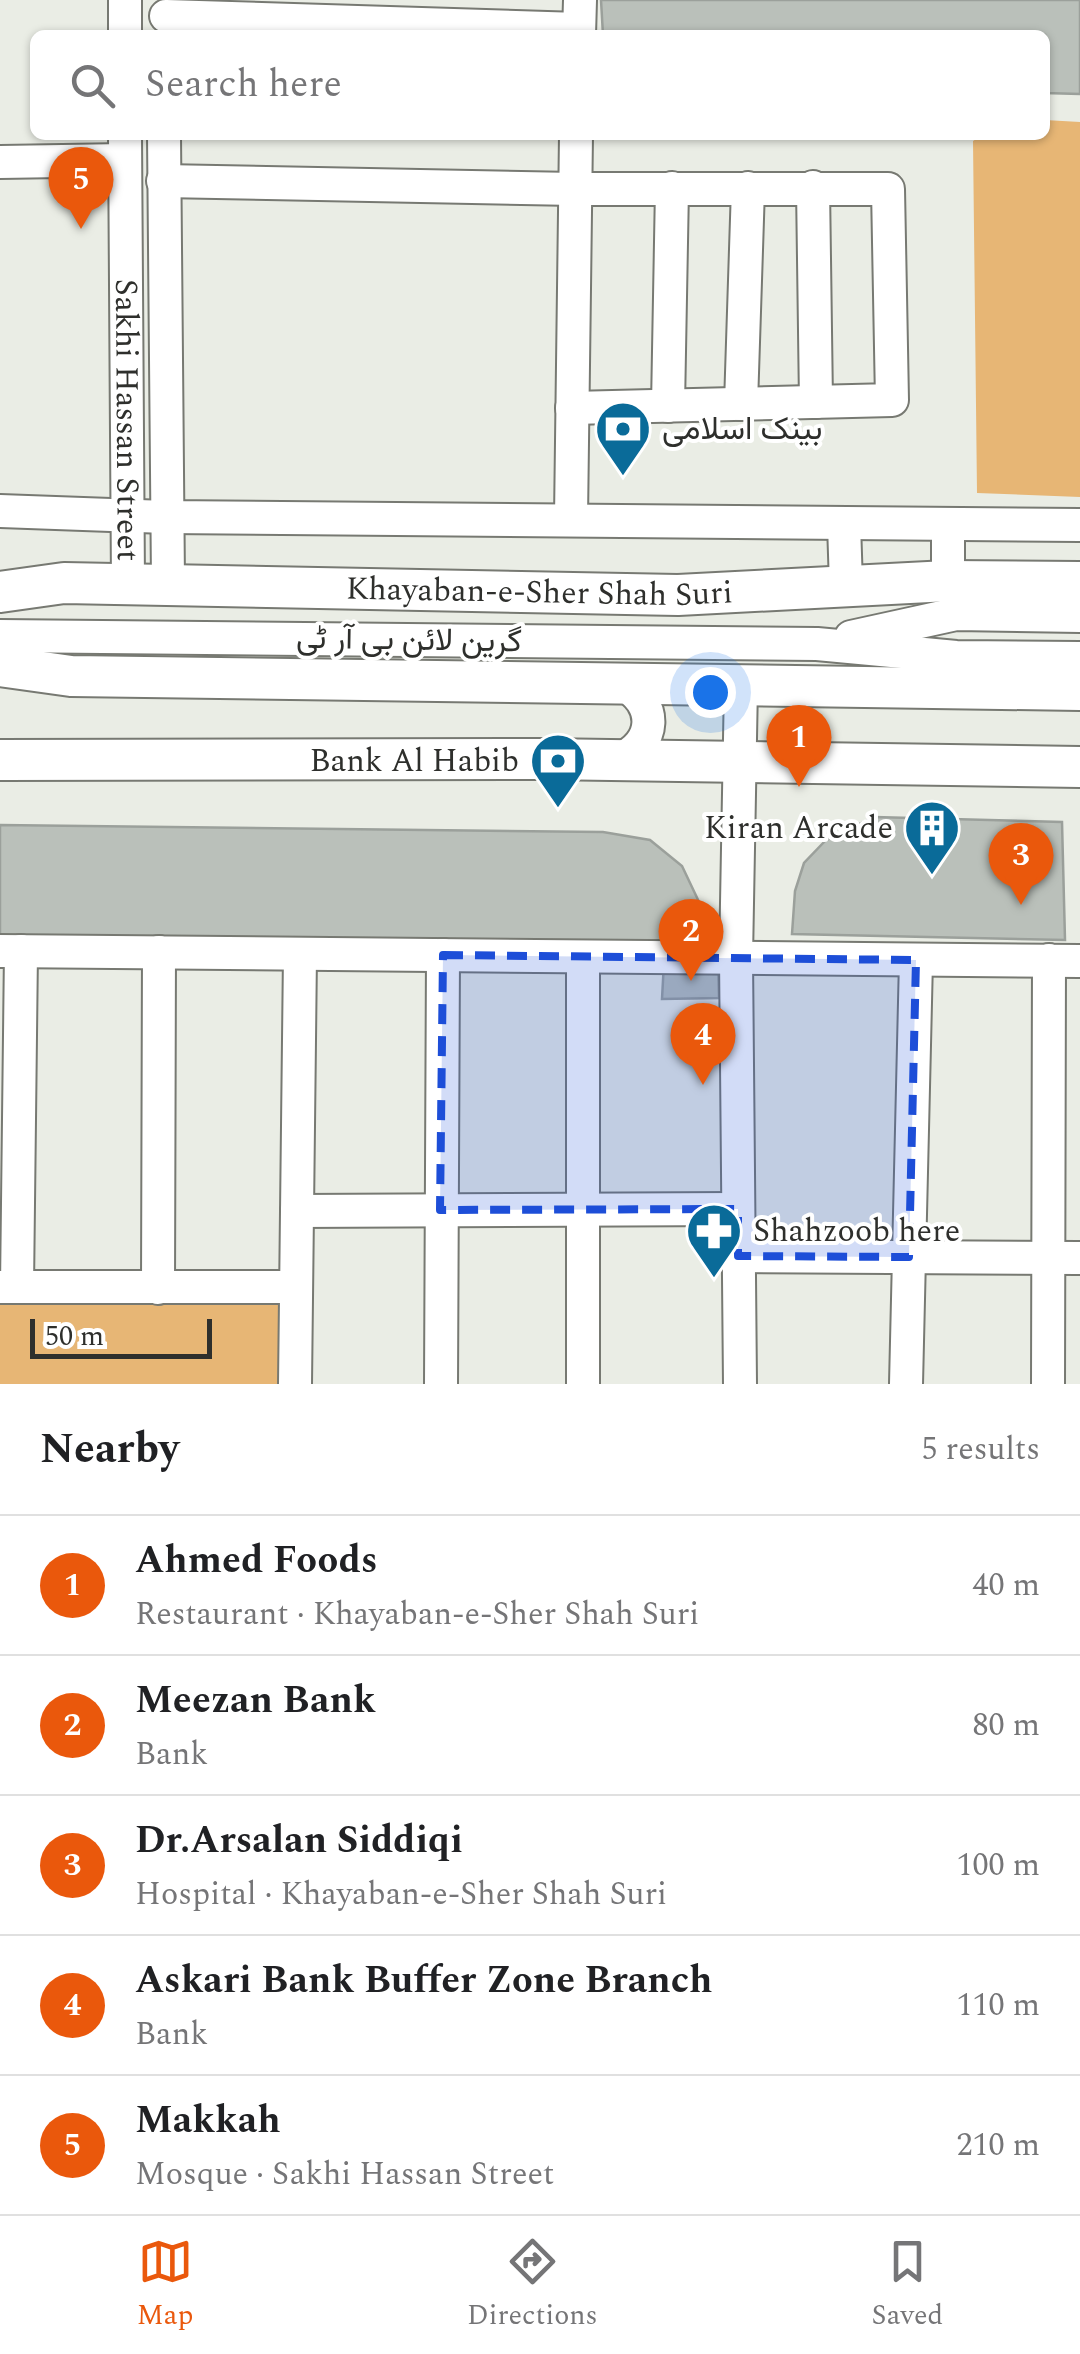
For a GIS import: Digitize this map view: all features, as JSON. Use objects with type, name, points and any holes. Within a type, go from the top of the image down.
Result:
[{"type":"main road","points":[[0,568],[64,583]]},
{"type":"main road","name":"Khayaban-e-Sher Shah Suri","points":[[0,592],[64,583],[168,582],[678,594],[948,581],[1080,582]]},
{"type":"main road","points":[[0,666],[71,676],[1080,690]]},
{"type":"main road","points":[[0,693],[71,676]]},
{"type":"main road","points":[[0,760],[618,760],[1080,767]]},
{"type":"street","points":[[126,0],[126,30]]},
{"type":"street","points":[[166,17],[579,21]]},
{"type":"street","name":"Sakhi Hassan Street","points":[[164,140],[168,582]]},
{"type":"street","points":[[571,519],[576,140]]},
{"type":"street","points":[[0,162],[126,148]]},
{"type":"street","name":"Sakhi Hassan Street","points":[[126,148],[128,584]]},
{"type":"street","points":[[163,181],[575,189],[888,189],[892,400],[572,408]]},
{"type":"street","points":[[668,406],[672,188]]},
{"type":"street","points":[[741,404],[748,188]]},
{"type":"street","points":[[814,188],[816,402]]},
{"type":"street","points":[[0,511],[166,517],[1080,524]]},
{"type":"street","points":[[844,524],[846,585]]},
{"type":"street","points":[[948,525],[948,581]]},
{"type":"street","name":"گرین لائن بی آر ٹی","points":[[818,644],[956,614],[1080,616]]},
{"type":"street","name":"گرین لائن بی آر ٹی","points":[[0,636],[818,644],[956,657],[1080,658]]},
{"type":"street","points":[[618,760],[639,747],[648,723],[642,698],[621,682]]},
{"type":"street","points":[[740,1384],[736,958],[741,684]]},
{"type":"street","points":[[781,763],[762,743],[758,729],[764,702],[785,685]]},
{"type":"street","points":[[296,1287],[8,1287],[10,951],[1065,961],[1064,1258],[1048,1384]]},
{"type":"street","points":[[158,1288],[159,952]]},
{"type":"street","points":[[295,1384],[300,954]]},
{"type":"street","points":[[440,1384],[442,955]]},
{"type":"street","points":[[582,1384],[583,956]]},
{"type":"street","points":[[906,1384],[916,960]]},
{"type":"street","points":[[297,1211],[738,1208]]},
{"type":"street","points":[[738,1256],[1064,1258]]},
{"type":"highlighted area","points":[[443,955],[916,960],[909,1257],[738,1256],[738,1209],[440,1210]]},
{"type":"shaded area","points":[[1050,120],[1080,122],[1080,497],[977,493],[973,141],[1050,140]]},
{"type":"shaded area","points":[[0,1287],[296,1287],[296,1384],[0,1384]]},
{"type":"building","points":[[601,0],[1080,0],[1080,94],[1050,93],[1050,30],[603,30]]},
{"type":"building","name":"Kiran Arcade","points":[[874,817],[1062,822],[1065,940],[792,934],[795,891],[804,863],[826,840]]},
{"type":"building","points":[[0,825],[603,832],[650,840],[682,866],[700,904],[701,947],[0,937]]},
{"type":"building","points":[[664,962],[718,964],[719,998],[662,999]]},
{"type":"place","name":"Makkah","points":[[81,229]]},
{"type":"place","name":"بینک اسلامی","points":[[623,478]]},
{"type":"place","name":"Ahmed Foods","points":[[799,787]]},
{"type":"place","name":"Bank Al Habib","points":[[558,810]]},
{"type":"place","name":"Kiran Arcade","points":[[932,877]]},
{"type":"place","name":"Dr.Arsalan Siddiqi","points":[[1021,905]]},
{"type":"place","name":"Meezan Bank","points":[[691,981]]},
{"type":"place","name":"Askari Bank Buffer Zone Branch","points":[[703,1085]]},
{"type":"place","name":"Shahzoob here","points":[[714,1280]]}]
